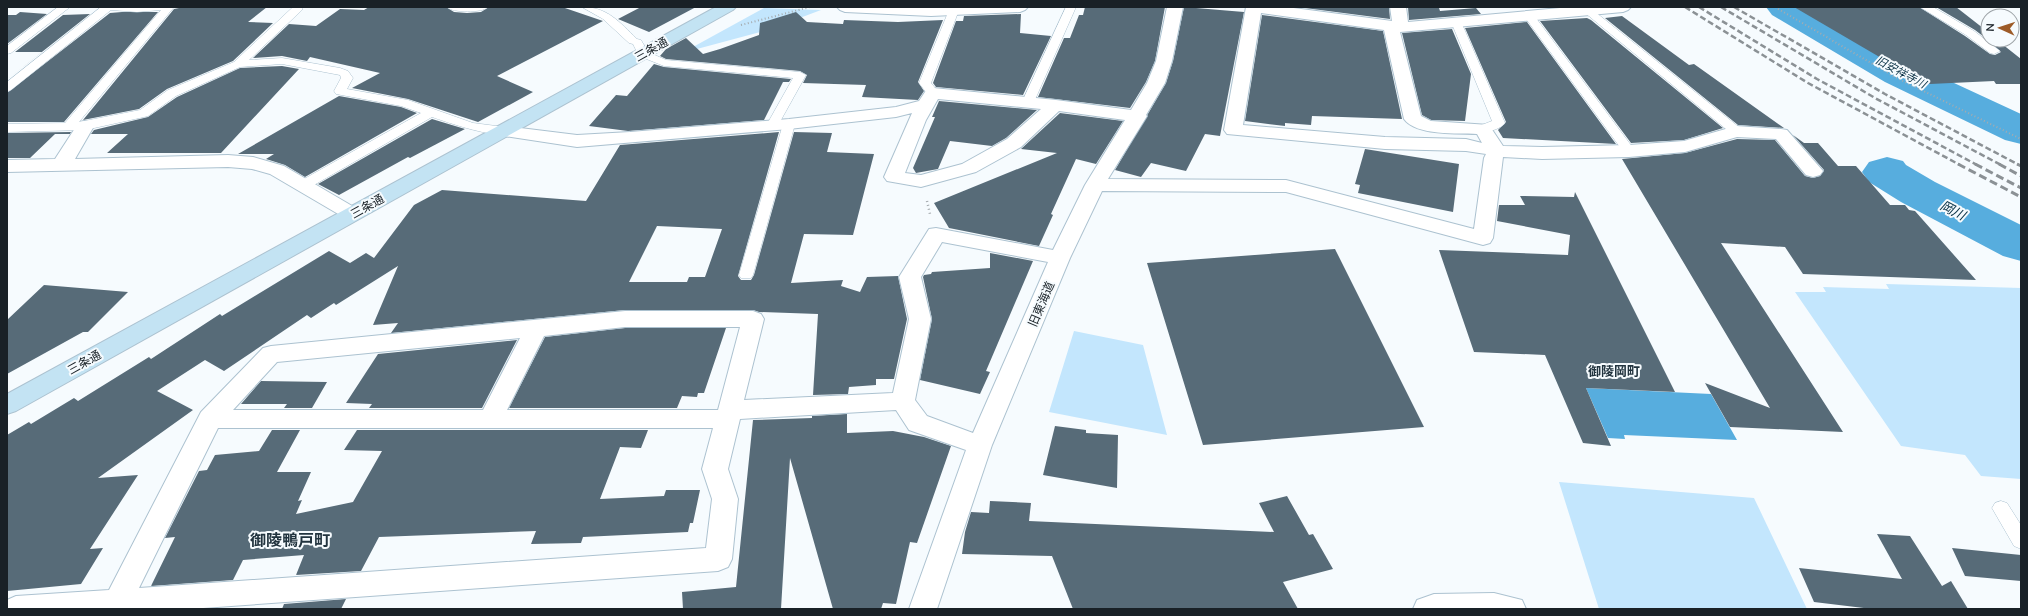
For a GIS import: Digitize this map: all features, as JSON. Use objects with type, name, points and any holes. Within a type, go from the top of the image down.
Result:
[{"type":"main road","name":"三条通","points":[[7,405],[728,7]]},
{"type":"street","points":[[845,7],[954,10],[1020,7]]},
{"type":"street","name":"旧東海道","points":[[923,609],[980,445],[1060,258],[1095,185],[1138,116],[1156,83],[1164,61],[1175,7]]},
{"type":"street","points":[[1623,7],[1457,24],[1396,27],[1296,10],[1254,7],[1233,130],[1385,143],[1466,145],[1497,151],[1542,153],[1629,151],[1685,146],[1736,131],[1781,134],[1813,171]]},
{"type":"street","points":[[1398,7],[1396,27],[1412,119],[1428,126],[1483,128],[1497,151]]},
{"type":"street","points":[[929,99],[917,120],[894,177],[921,181],[969,168],[1014,143],[1056,105]]},
{"type":"street","points":[[504,131],[577,141],[781,125],[896,112],[929,99],[1028,102],[1138,116]]},
{"type":"street","points":[[62,164],[77,126]]},
{"type":"street","points":[[1095,185],[1286,186],[1484,238],[1493,158],[1497,151]]},
{"type":"street","points":[[7,166],[228,161],[253,163],[277,170],[352,214]]},
{"type":"street","points":[[980,445],[918,423],[903,401],[912,369],[920,320],[910,277],[936,234],[1060,258]]},
{"type":"street","points":[[16,609],[718,559],[725,499],[715,469],[753,319],[625,319],[271,354],[210,419],[118,601]]},
{"type":"street","points":[[490,420],[536,329]]},
{"type":"street","points":[[210,419],[490,420],[729,415],[903,401]]},
{"type":"street","points":[[1427,609],[1434,606],[1494,605],[1512,609]]},
{"type":"lane","points":[[7,51],[65,7]]},
{"type":"lane","points":[[7,88],[108,7]]},
{"type":"lane","points":[[113,7],[137,9],[162,7]]},
{"type":"lane","points":[[77,126],[169,7]]},
{"type":"lane","points":[[452,7],[484,7]]},
{"type":"lane","points":[[587,7],[607,17],[633,41],[637,42],[643,54],[664,63],[800,75],[781,125],[746,275]]},
{"type":"lane","points":[[1028,102],[1071,7]]},
{"type":"lane","points":[[1925,7],[1970,33],[1994,51]]},
{"type":"lane","points":[[7,128],[44,129],[77,126],[144,113],[172,93],[238,64],[298,8]]},
{"type":"lane","points":[[929,99],[925,83],[954,10]]},
{"type":"lane","points":[[1588,10],[1736,131]]},
{"type":"lane","points":[[1529,16],[1629,151]]},
{"type":"lane","points":[[1457,24],[1500,123],[1483,128]]},
{"type":"lane","points":[[238,64],[282,61],[336,70],[344,73],[347,78],[340,92],[404,103],[471,126],[504,131]]},
{"type":"lane","points":[[302,186],[431,112]]},
{"type":"lane","points":[[2001,508],[2021,542]]},
{"type":"path","points":[[735,26],[810,7]]},
{"type":"path","points":[[1776,7],[1894,77],[2021,139]]},
{"type":"path","points":[[921,181],[936,234]]},
{"type":"shaded area","points":[[764,8],[821,10],[768,30],[682,53]]},
{"type":"shaded area","points":[[1886,284],[2021,288],[2021,479],[1981,476],[1965,455],[1901,446],[1795,292],[1826,292],[1823,287],[1889,289]]},
{"type":"shaded area","points":[[1074,331],[1143,345],[1167,435],[1049,412]]},
{"type":"shaded area","points":[[1559,482],[1754,498],[1807,609],[1599,609]]},
{"type":"water","points":[[1586,388],[1711,394],[1737,440],[1624,435],[1625,439],[1608,438]]},
{"type":"building","points":[[184,7],[267,7],[248,22],[273,23],[233,61],[167,89],[139,109],[83,120],[174,9]]},
{"type":"building","points":[[369,7],[446,7],[454,12],[467,13],[481,12],[489,7],[562,7],[603,21],[497,76],[533,92],[478,122],[408,99],[352,88],[380,73],[310,57],[307,61],[282,56],[253,58],[289,24],[316,26],[340,9],[364,10]]},
{"type":"building","points":[[641,7],[696,7],[649,32],[618,19]]},
{"type":"building","points":[[1085,7],[1165,7],[1155,61],[1146,82],[1130,108],[1038,97],[1064,38],[1070,38],[1079,15],[1083,15]]},
{"type":"building","points":[[1184,7],[1244,12],[1220,136],[1205,134],[1186,171],[1151,163],[1141,177],[1115,170],[1166,83],[1173,61]]},
{"type":"building","points":[[1297,7],[1389,7],[1390,19]]},
{"type":"building","points":[[1408,7],[1439,8],[1440,11],[1476,8],[1481,14],[1409,20]]},
{"type":"building","points":[[1794,7],[1919,7],[1965,36],[1990,54],[1995,55],[2001,52],[1997,48],[2007,48],[2021,59],[2021,84],[1996,84],[1994,81],[1930,84],[1918,75],[1912,76]]},
{"type":"building","points":[[1936,7],[1956,7],[1980,26],[1980,34]]},
{"type":"building","points":[[20,12],[47,14],[7,44],[7,15],[16,15]]},
{"type":"building","points":[[158,12],[64,122],[7,122],[7,93],[110,13]]},
{"type":"building","points":[[796,12],[807,22],[843,24],[844,20],[898,22],[943,20],[918,82],[924,91],[918,100],[862,97],[866,85],[803,83],[807,75],[800,71],[666,59],[660,56],[666,49],[686,38],[703,54],[720,49],[759,35],[760,23]]},
{"type":"building","points":[[90,14],[42,52],[15,52],[63,15]]},
{"type":"building","points":[[1021,14],[1020,33],[1051,36],[1023,95],[936,87],[933,83],[956,21],[963,21],[964,16]]},
{"type":"building","points":[[1262,15],[1383,31],[1402,119],[1312,116],[1311,125],[1285,123],[1285,126],[1245,121]]},
{"type":"building","points":[[1622,16],[1689,65],[1694,64],[1784,128],[1738,125],[1605,18]]},
{"type":"building","points":[[1587,18],[1723,128],[1684,140],[1631,143],[1540,21]]},
{"type":"building","points":[[1527,22],[1616,144],[1503,138],[1498,130],[1506,122],[1465,28]]},
{"type":"building","points":[[1452,29],[1471,74],[1465,121],[1431,120],[1422,115],[1402,33]]},
{"type":"building","points":[[654,64],[664,67],[791,79],[789,82],[783,82],[764,120],[628,131],[589,126],[616,95],[627,96]]},
{"type":"building","points":[[282,66],[299,69],[221,153],[107,153],[128,134],[91,134],[94,130],[148,117],[177,97],[240,68]]},
{"type":"building","points":[[339,96],[401,107],[417,113],[305,177],[285,165],[266,159],[274,154],[238,154]]},
{"type":"building","points":[[939,101],[1037,110],[1006,138],[992,146],[950,141],[938,169],[916,173],[913,168],[935,117],[932,117]]},
{"type":"building","points":[[1060,113],[1123,121],[1096,164],[1076,159],[1051,214],[1053,215],[1039,246],[949,228],[934,203],[1057,153],[1021,149]]},
{"type":"building","points":[[432,119],[465,129],[410,158],[408,157],[339,195],[318,184]]},
{"type":"building","points":[[71,132],[70,134],[55,134],[30,158],[7,158],[7,133]]},
{"type":"building","points":[[779,132],[738,276],[741,280],[751,280],[754,275],[794,132],[832,133],[827,152],[874,154],[853,235],[804,234],[791,283],[843,280],[841,286],[860,292],[867,277],[898,276],[907,319],[894,379],[876,379],[876,385],[849,387],[848,394],[813,395],[818,314],[759,312],[753,310],[625,310],[391,333],[398,323],[373,325],[398,266],[336,305],[334,303],[311,318],[307,315],[224,371],[205,360],[157,391],[193,410],[98,478],[138,475],[90,549],[103,548],[81,584],[7,591],[7,435],[29,422],[31,424],[74,398],[78,401],[149,357],[151,359],[220,314],[222,316],[329,251],[350,263],[366,253],[374,258],[414,205],[442,190],[586,201],[620,145]],"holes":[[[657,226],[722,229],[705,277],[689,277],[687,282],[629,282]]]},
{"type":"building","points":[[1793,135],[1804,143],[1818,143],[1838,166],[1856,166],[1890,205],[1905,205],[1909,210],[1915,211],[1976,280],[1803,274],[1785,247],[1721,243],[1843,432],[1730,427],[1705,383],[1770,408],[1622,159],[1685,153],[1737,139],[1775,140],[1805,176],[1813,178],[1820,176],[1824,170]]},
{"type":"building","points":[[1365,149],[1459,164],[1453,212],[1358,193],[1360,185],[1355,184]]},
{"type":"building","points":[[1575,192],[1675,392],[1586,388],[1611,446],[1583,443],[1545,355],[1474,352],[1439,250],[1568,255],[1570,235],[1497,221],[1499,205],[1525,205],[1520,196],[1574,197]]},
{"type":"building","points":[[1335,249],[1424,427],[1203,445],[1147,263]]},
{"type":"building","points":[[990,253],[1033,261],[986,371],[990,372],[980,394],[920,380],[932,319],[923,277],[924,275],[931,274],[932,272],[990,268]]},
{"type":"building","points":[[44,285],[128,292],[88,332],[83,332],[7,374],[7,320]]},
{"type":"building","points":[[625,328],[726,328],[704,393],[698,393],[697,397],[682,396],[677,408],[509,408],[545,337]]},
{"type":"building","points":[[517,340],[482,408],[369,408],[372,404],[346,403],[378,354]]},
{"type":"building","points":[[261,381],[327,382],[312,408],[284,408],[287,404],[241,404]]},
{"type":"building","points":[[847,414],[847,433],[893,431],[924,437],[951,446],[917,543],[910,542],[896,604],[883,603],[881,609],[833,609],[790,458],[781,609],[683,609],[682,592],[736,587],[753,420],[812,418],[812,416]]},
{"type":"building","points":[[1055,426],[1086,430],[1086,433],[1118,435],[1117,488],[1043,475]]},
{"type":"building","points":[[272,430],[300,430],[277,472],[311,472],[298,501],[302,500],[296,514],[353,502],[382,451],[344,450],[357,430],[648,430],[641,448],[620,447],[600,499],[664,496],[666,490],[700,490],[693,523],[690,523],[688,532],[583,537],[581,543],[531,544],[536,531],[379,537],[361,571],[296,575],[304,555],[243,560],[233,580],[151,586],[175,537],[165,538],[199,471],[207,470],[215,455],[259,451]]},
{"type":"building","points":[[1287,496],[1309,535],[1313,534],[1333,569],[1283,582],[1298,609],[1073,609],[1052,556],[962,554],[965,532],[971,512],[989,513],[990,501],[1031,503],[1029,521],[1274,532],[1259,503]]},
{"type":"building","points":[[1877,534],[1910,536],[1942,586],[1951,581],[1968,609],[1872,609],[1814,602],[1799,568],[1902,579]]},
{"type":"building","points":[[1952,548],[2021,555],[2021,581],[1965,576]]},
{"type":"building","points":[[346,599],[341,609],[282,609],[284,604]]},
{"type":"waterway","name":"旧安祥寺川","points":[[1785,7],[1899,73],[2021,131]]},
{"type":"waterway","name":"岡川","points":[[1887,171],[1885,172],[1918,192],[2021,245]]},
{"type":"railway","points":[[1685,7],[1808,83],[1960,165]]},
{"type":"railway","points":[[1699,7],[1817,79],[1977,165]]},
{"type":"railway","points":[[1721,7],[1875,98],[2001,165]]},
{"type":"railway","points":[[1734,7],[1885,94],[2019,165]]},
{"type":"railway","points":[[1958,164],[2021,197]]},
{"type":"railway","points":[[1975,164],[2021,188]]},
{"type":"railway","points":[[1999,164],[2021,176]]},
{"type":"district","name":"御陵岡町","points":[[1614,371]]},
{"type":"district","name":"御陵鴨戸町","points":[[290,540]]}]
